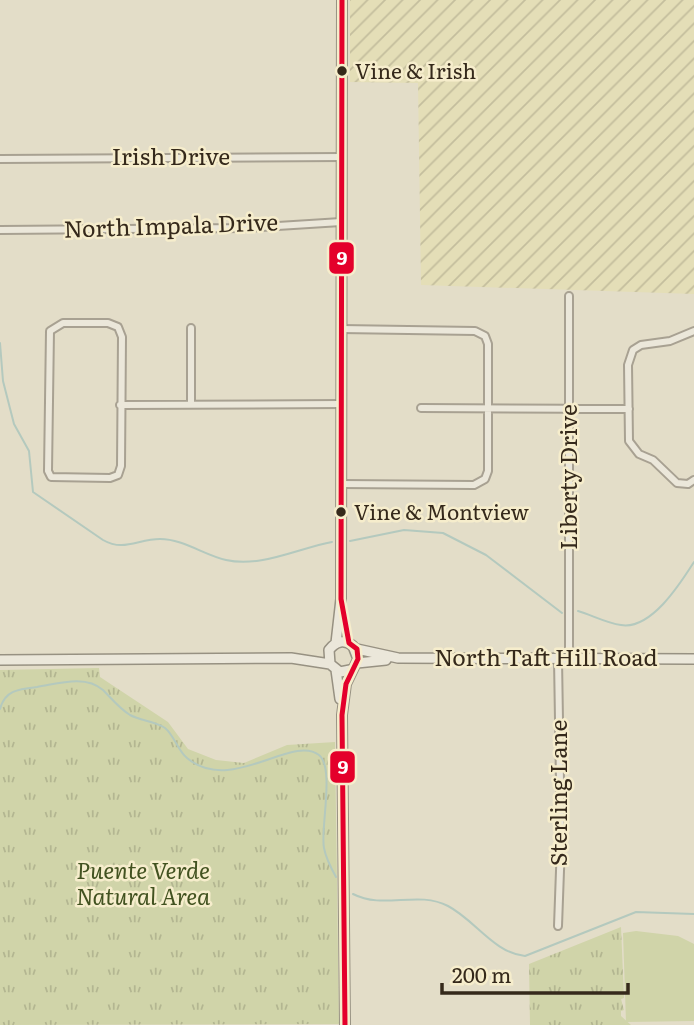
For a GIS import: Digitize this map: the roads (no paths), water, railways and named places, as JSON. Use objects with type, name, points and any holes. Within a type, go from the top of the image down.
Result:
[{"type":"street","points":[[342,0],[341,599],[332,647],[342,715],[345,1025]]},
{"type":"street","name":"Irish Drive","points":[[0,159],[342,157]]},
{"type":"street","name":"North Impala Drive","points":[[0,230],[245,228],[341,222]]},
{"type":"street","name":"Liberty Drive","points":[[569,296],[569,659]]},
{"type":"street","points":[[63,323],[108,323],[118,327],[122,337],[120,405],[121,466],[118,475],[51,477],[48,471],[48,336],[52,328],[63,323]]},
{"type":"street","points":[[191,328],[191,404]]},
{"type":"street","points":[[341,329],[475,331],[484,335],[488,344],[488,471],[483,481],[474,485],[341,484]]},
{"type":"street","points":[[694,331],[670,341],[648,343],[634,350],[628,365],[629,440],[635,450],[653,460],[681,484],[694,480]]},
{"type":"street","points":[[120,405],[341,404]]},
{"type":"street","points":[[421,408],[629,409]]},
{"type":"street","points":[[341,599],[353,646],[354,667],[342,715]]},
{"type":"street","name":"North Taft Hill Road","points":[[332,647],[353,646],[398,658]]},
{"type":"street","points":[[292,658],[332,647]]},
{"type":"street","points":[[0,660],[292,658],[333,667]]},
{"type":"street","name":"North Taft Hill Road","points":[[333,667],[354,667],[398,658],[694,659]]},
{"type":"street","name":"Sterling Lane","points":[[558,659],[561,843],[558,926]]},
{"type":"waterway","points":[[0,343],[3,381],[14,424],[29,451],[33,492],[103,540],[118,545],[169,540],[218,558],[239,562],[266,559],[332,542]]},
{"type":"waterway","points":[[350,541],[404,530],[443,533],[486,555],[562,613]]},
{"type":"waterway","points":[[578,611],[610,623],[632,625],[664,604],[694,562]]},
{"type":"waterway","points":[[0,709],[5,698],[19,690],[71,681],[88,682],[103,690],[130,715],[165,728],[184,755],[204,768],[241,768],[293,752],[307,751],[319,755],[324,762],[327,785],[324,848],[336,877]]},
{"type":"waterway","points":[[353,894],[377,900],[424,900],[448,906],[494,943],[514,954],[525,956],[636,912],[694,914]]},
{"type":"place","name":"Vine & Irish","points":[[342,71]]},
{"type":"place","name":"Vine & Montview","points":[[341,512]]},
{"type":"park label","name":"Puente Verde Natural Area","points":[[143,884]]}]
